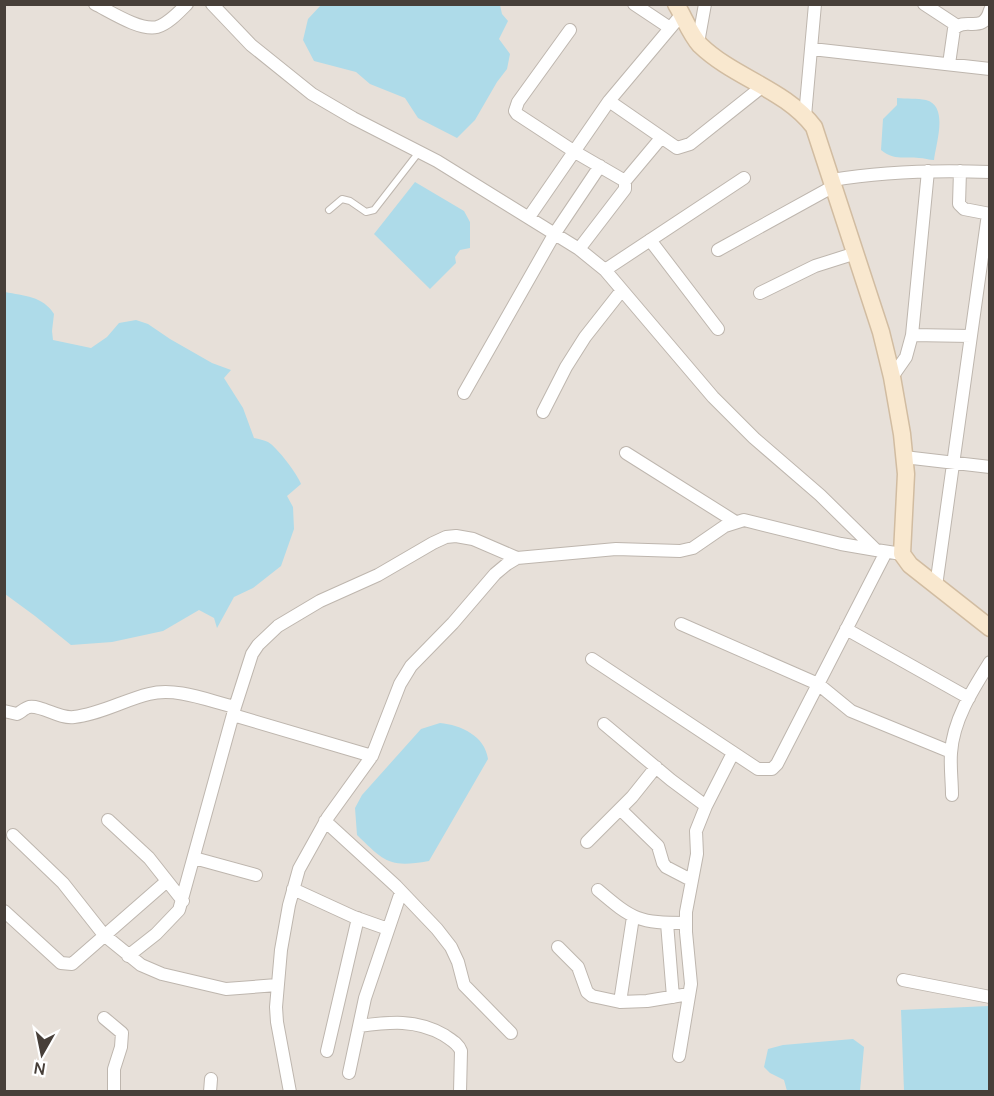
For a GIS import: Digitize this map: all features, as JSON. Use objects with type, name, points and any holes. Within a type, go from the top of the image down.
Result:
[{"type":"street","points":[[95,4],[145,27],[156,27],[164,24],[188,4]]},
{"type":"street","points":[[212,4],[251,45],[312,94],[420,152],[579,249],[604,270],[732,418],[888,552],[910,565],[990,628]]},
{"type":"street","points":[[634,4],[670,28]]},
{"type":"street","points":[[698,43],[705,4]]},
{"type":"street","points":[[805,116],[815,4]]},
{"type":"street","points":[[924,4],[956,25],[980,24],[987,18],[990,10]]},
{"type":"street","points":[[530,217],[609,101],[670,28],[679,9]]},
{"type":"street","points":[[592,659],[758,769],[772,769],[777,764],[888,552],[906,474],[892,377],[881,332],[814,127],[805,116],[783,98],[715,57],[698,43],[679,9]]},
{"type":"street","points":[[949,64],[952,32],[956,25]]},
{"type":"street","points":[[570,30],[518,102],[516,114],[625,181]]},
{"type":"street","points":[[812,49],[990,69]]},
{"type":"street","points":[[609,101],[677,148],[684,147],[763,87]]},
{"type":"street","points":[[579,249],[625,189],[625,181],[661,138]]},
{"type":"street","points":[[464,393],[555,233],[600,166]]},
{"type":"street","points":[[892,377],[906,357],[912,335],[928,171]]},
{"type":"street","points":[[936,586],[971,336],[986,255],[989,214],[964,209],[958,204],[960,171]]},
{"type":"street","points":[[718,250],[833,183],[884,172],[990,172]]},
{"type":"street","points":[[604,270],[744,178]]},
{"type":"street","points":[[650,240],[718,328]]},
{"type":"street","points":[[760,293],[814,266],[856,253]]},
{"type":"street","points":[[543,412],[566,367],[585,337],[622,290]]},
{"type":"street","points":[[912,335],[971,336]]},
{"type":"street","points":[[626,453],[734,522]]},
{"type":"street","points":[[904,457],[990,467]]},
{"type":"street","points":[[290,1092],[277,1022],[278,985],[282,940],[299,869],[325,821],[372,756],[400,684],[411,666],[453,623],[495,574],[517,558],[616,549],[680,551],[693,548],[724,526],[734,522],[752,521],[796,534],[888,552]]},
{"type":"street","points":[[128,956],[173,919],[183,901],[234,711],[252,654],[258,645],[278,626],[320,601],[378,575],[446,537],[473,539],[517,558]]},
{"type":"street","points":[[681,624],[818,684],[850,711],[951,752]]},
{"type":"street","points":[[846,629],[969,698]]},
{"type":"street","points":[[952,795],[951,752],[956,728],[969,698],[990,662]]},
{"type":"street","points":[[4,711],[17,714],[29,707],[36,707],[66,717],[75,717],[100,711],[149,693],[180,693],[372,756]]},
{"type":"street","points":[[604,724],[706,806]]},
{"type":"street","points":[[679,1056],[691,971],[686,923],[691,880],[697,854],[696,831],[733,753]]},
{"type":"street","points":[[587,842],[621,809],[656,767]]},
{"type":"street","points":[[621,809],[658,846],[666,867],[691,880]]},
{"type":"street","points":[[108,820],[133,842],[183,901]]},
{"type":"street","points":[[325,821],[437,929],[451,947],[464,985],[511,1033]]},
{"type":"street","points":[[13,835],[63,883],[104,935],[141,965],[162,974],[226,989],[278,985]]},
{"type":"street","points":[[194,858],[256,875]]},
{"type":"street","points":[[4,911],[61,963],[67,965],[78,961],[104,935],[134,912],[167,881]]},
{"type":"street","points":[[293,889],[388,929]]},
{"type":"street","points":[[598,891],[633,917],[645,921],[686,923]]},
{"type":"street","points":[[349,1073],[365,998],[401,892]]},
{"type":"street","points":[[620,1002],[633,917]]},
{"type":"street","points":[[327,1051],[358,918]]},
{"type":"street","points":[[667,923],[673,997]]},
{"type":"street","points":[[558,947],[578,967],[589,995],[620,1002],[689,994]]},
{"type":"street","points":[[903,980],[990,997]]},
{"type":"street","points":[[104,1018],[122,1033],[114,1069],[114,1092]]},
{"type":"street","points":[[359,1026],[386,1023],[420,1024],[453,1041],[459,1045],[461,1051],[460,1092]]},
{"type":"lane","points":[[329,210],[342,199],[350,201],[366,212],[374,210],[420,152]]},
{"type":"shaded area","points":[[5,5],[989,5],[989,1091],[5,1091]]},
{"type":"water","points":[[321,5],[500,5],[502,14],[508,21],[499,39],[510,54],[507,69],[475,120],[457,138],[418,118],[405,98],[370,84],[356,72],[314,61],[303,40],[308,19]]},
{"type":"water","points":[[897,98],[926,100],[937,110],[939,126],[934,160],[895,157],[881,150],[883,119],[897,105]]},
{"type":"water","points":[[415,182],[464,211],[470,222],[470,248],[460,250],[455,257],[456,263],[430,289],[374,234]]},
{"type":"water","points":[[5,292],[39,300],[50,308],[54,314],[53,340],[91,348],[107,337],[119,323],[136,320],[148,324],[212,363],[231,370],[224,378],[243,408],[254,438],[268,442],[277,449],[301,484],[287,496],[293,507],[294,529],[281,566],[253,588],[234,597],[217,628],[214,618],[199,610],[163,631],[112,642],[71,645],[5,594]]},
{"type":"water","points":[[440,723],[456,726],[471,733],[482,744],[488,759],[429,861],[405,864],[388,861],[357,835],[355,808],[362,795],[421,729]]},
{"type":"water","points":[[989,1006],[989,1091],[904,1091],[901,1010]]},
{"type":"water","points":[[853,1039],[864,1047],[860,1091],[787,1091],[784,1080],[764,1067],[768,1049],[783,1045]]}]
